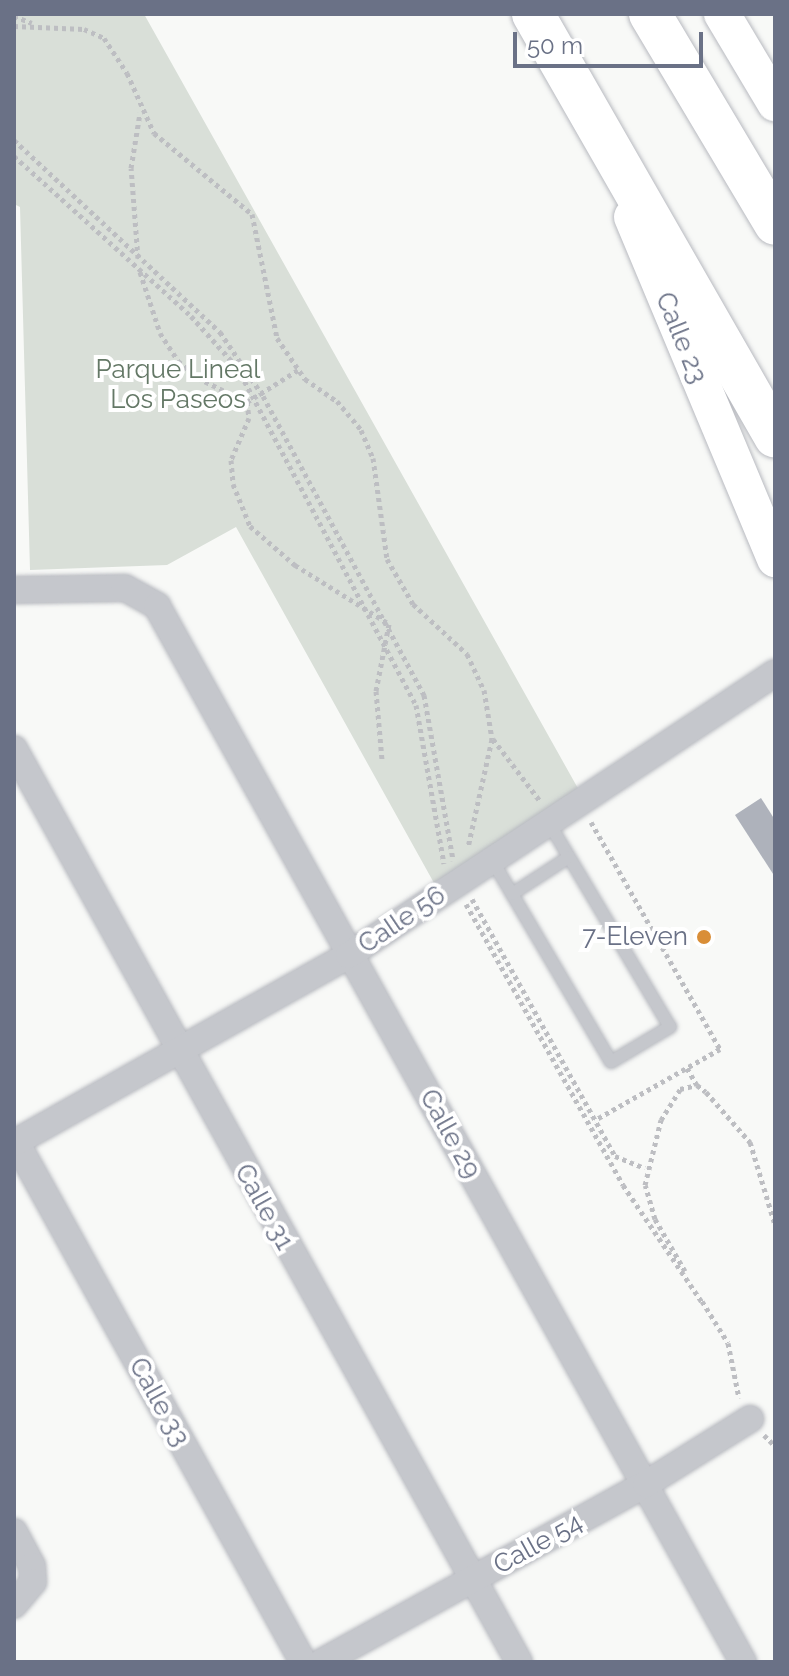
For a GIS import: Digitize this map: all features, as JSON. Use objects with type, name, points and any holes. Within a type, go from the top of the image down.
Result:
[{"type":"highway","points":[[533,14],[775,437]]},
{"type":"highway","points":[[650,14],[775,224]]},
{"type":"main road","points":[[722,14],[775,103]]},
{"type":"main road","name":"Calle 23","points":[[591,115],[775,559]]},
{"type":"street","name":"Calle 29","points":[[14,590],[125,588],[157,606],[743,1662]]},
{"type":"street","name":"Calle 56","points":[[15,1142],[462,891],[492,860],[547,816],[775,673]]},
{"type":"street","name":"Calle 31","points":[[14,749],[177,1051],[519,1662]]},
{"type":"street","name":"Calle 33","points":[[15,1142],[303,1662]]},
{"type":"street","name":"Calle 54","points":[[322,1662],[646,1484],[750,1419]]},
{"type":"street","points":[[14,1532],[32,1566],[33,1582],[14,1605]]},
{"type":"lane","points":[[492,860],[611,1062],[670,1027],[547,816]]},
{"type":"lane","points":[[512,894],[569,857]]},
{"type":"path","points":[[14,16],[33,24]]},
{"type":"path","points":[[14,26],[33,24],[84,29],[104,38],[127,73],[140,112],[154,133],[252,214],[277,338],[298,370],[361,430],[373,458],[387,559],[413,604],[475,667],[492,739],[547,816]]},
{"type":"path","points":[[140,112],[131,168],[138,258],[146,301],[178,361],[247,402]]},
{"type":"path","points":[[14,140],[220,332],[263,396],[345,555],[389,624],[424,695],[456,868],[476,823],[492,739]]},
{"type":"path","points":[[14,156],[219,345],[255,399],[386,641],[416,705],[445,868],[462,891],[615,1156],[645,1168]]},
{"type":"path","points":[[247,402],[263,396],[298,370]]},
{"type":"path","points":[[247,402],[249,418],[231,460],[233,484],[250,526],[295,565],[389,624]]},
{"type":"path","points":[[382,760],[376,691],[389,624]]},
{"type":"path","points":[[462,891],[623,1185],[728,1343],[733,1379],[750,1419],[775,1446]]},
{"type":"path","points":[[687,1068],[697,1085],[750,1142],[775,1225]]},
{"type":"path","points":[[697,1085],[672,1097],[645,1168],[655,1219],[702,1302]]},
{"type":"green space","name":"Parque Lineal Los Paseos","points":[[14,14],[144,14],[580,792],[434,883],[236,527],[167,565],[30,570],[20,207],[14,204]]},
{"type":"building","points":[[761,798],[775,820],[775,877],[735,815]]},
{"type":"place","name":"7-Eleven","points":[[704,937]]}]
